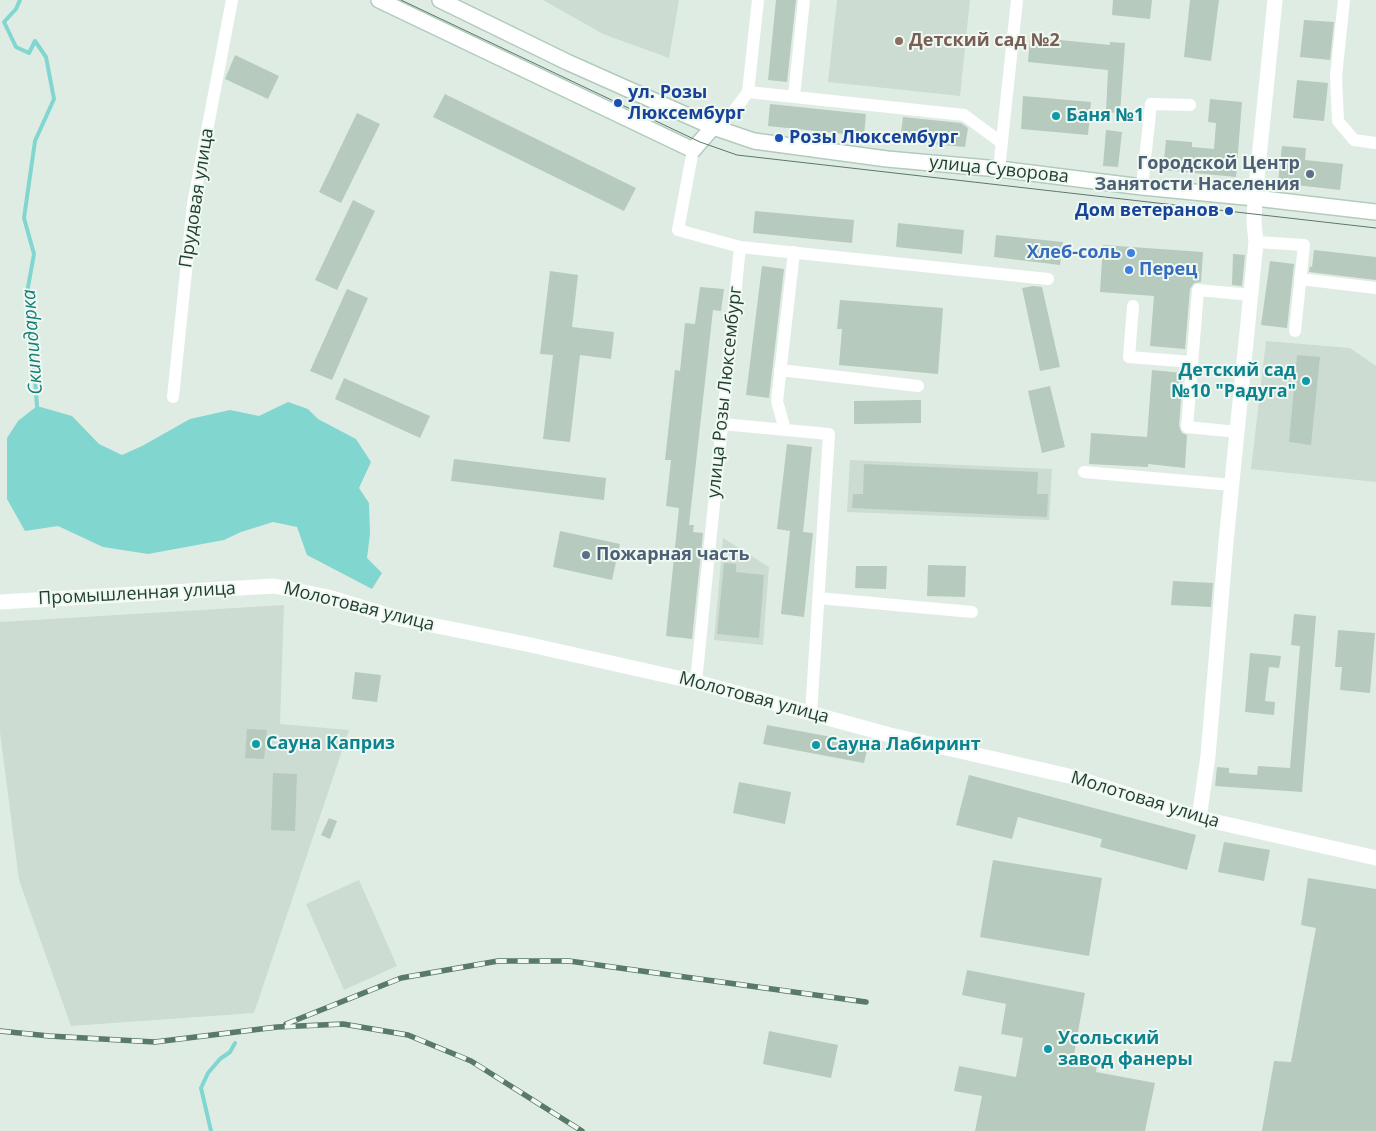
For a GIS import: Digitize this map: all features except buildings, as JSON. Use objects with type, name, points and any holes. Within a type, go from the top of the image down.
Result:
[{"type":"street","name":"Прудовая улица","points":[[173,397],[193,204],[232,0]]},
{"type":"street","points":[[379,0],[693,150]]},
{"type":"street","name":"улица Суворова","points":[[440,0],[566,62],[713,127],[754,141],[887,159],[999,169],[1142,187],[1376,212]]},
{"type":"street","points":[[758,0],[748,92],[734,111],[713,127],[693,150],[678,230],[740,247],[1048,279]]},
{"type":"street","points":[[794,96],[804,0]]},
{"type":"street","points":[[999,169],[1017,0]]},
{"type":"street","points":[[1199,818],[1208,756],[1256,242],[1254,223],[1255,198],[1275,0]]},
{"type":"street","points":[[1344,0],[1336,76],[1338,121],[1354,140],[1376,143]]},
{"type":"street","points":[[748,92],[964,115],[1002,143]]},
{"type":"street","points":[[1142,187],[1151,104],[1190,105]]},
{"type":"street","points":[[1256,242],[1304,245],[1294,331]]},
{"type":"street","name":"улица Розы Люксембург","points":[[696,682],[740,247]]},
{"type":"street","points":[[784,430],[777,401],[794,252]]},
{"type":"street","points":[[1300,280],[1376,288]]},
{"type":"street","points":[[1238,432],[1187,427],[1198,290],[1251,295]]},
{"type":"street","points":[[1133,306],[1130,357],[1192,362]]},
{"type":"street","points":[[780,370],[918,386]]},
{"type":"street","points":[[722,424],[829,434],[811,713]]},
{"type":"street","points":[[1084,472],[1232,485]]},
{"type":"street","name":"Молотовая улица","points":[[274,586],[328,597],[397,618],[526,644],[696,682],[890,735],[1073,777],[1199,818],[1376,858]]},
{"type":"street","name":"Промышленная улица","points":[[0,602],[274,586]]},
{"type":"street","points":[[818,598],[972,612]]},
{"type":"shaded area","points":[[543,0],[679,0],[669,58],[603,34]]},
{"type":"shaded area","name":"Детский сад №2","points":[[837,0],[970,0],[960,96],[828,82]]},
{"type":"shaded area","points":[[1266,341],[1350,348],[1376,366],[1376,482],[1251,469]]},
{"type":"shaded area","points":[[850,460],[1052,469],[1049,520],[847,512]]},
{"type":"shaded area","points":[[723,538],[769,567],[763,645],[714,640]]},
{"type":"shaded area","points":[[284,605],[280,724],[349,730],[254,1013],[71,1026],[19,880],[0,732],[0,622]]},
{"type":"shaded area","points":[[359,880],[397,966],[344,990],[306,904]]},
{"type":"water","points":[[288,402],[308,409],[318,419],[356,439],[371,462],[359,488],[369,503],[370,534],[367,558],[382,573],[372,589],[307,555],[297,527],[273,522],[241,532],[224,540],[148,554],[103,547],[58,526],[25,531],[7,499],[7,438],[18,421],[37,406],[72,416],[99,444],[122,455],[190,419],[230,410],[259,416]]},
{"type":"waterway","name":"Скипидарка","points":[[20,0],[16,9],[4,22],[16,47],[29,53],[35,41],[46,57],[54,99],[35,141],[24,218],[34,254],[28,287],[37,406]]},
{"type":"waterway","name":"Скипидарка","points":[[211,1131],[201,1088],[208,1073],[220,1059],[230,1052],[235,1043]]},
{"type":"tram line","points":[[401,0],[700,142],[737,155],[1376,228]]},
{"type":"railway","points":[[286,1024],[401,978],[498,961],[569,961],[866,1002]]},
{"type":"railway","points":[[0,1031],[49,1036],[155,1042],[277,1027],[343,1024],[408,1035],[471,1061],[582,1131]]},
{"type":"place","name":"Детский сад №2","points":[[899,41]]},
{"type":"place","name":"ул. Розы Люксембург","points":[[618,103]]},
{"type":"place","name":"Баня №1","points":[[1056,116]]},
{"type":"place","name":"Розы Люксембург","points":[[779,138]]},
{"type":"place","name":"Городской Центр Занятости Населения","points":[[1310,174]]},
{"type":"place","name":"Дом ветеранов","points":[[1229,211]]},
{"type":"place","name":"Хлеб-соль","points":[[1131,253]]},
{"type":"place","name":"Перец","points":[[1129,270]]},
{"type":"place","name":"Детский сад №10 \"Радуга\"","points":[[1306,381]]},
{"type":"place","name":"Пожарная часть","points":[[586,555]]},
{"type":"place","name":"Сауна Каприз","points":[[256,744]]},
{"type":"place","name":"Сауна Лабиринт","points":[[816,745]]},
{"type":"place","name":"Усольский завод фанеры","points":[[1048,1049]]}]
